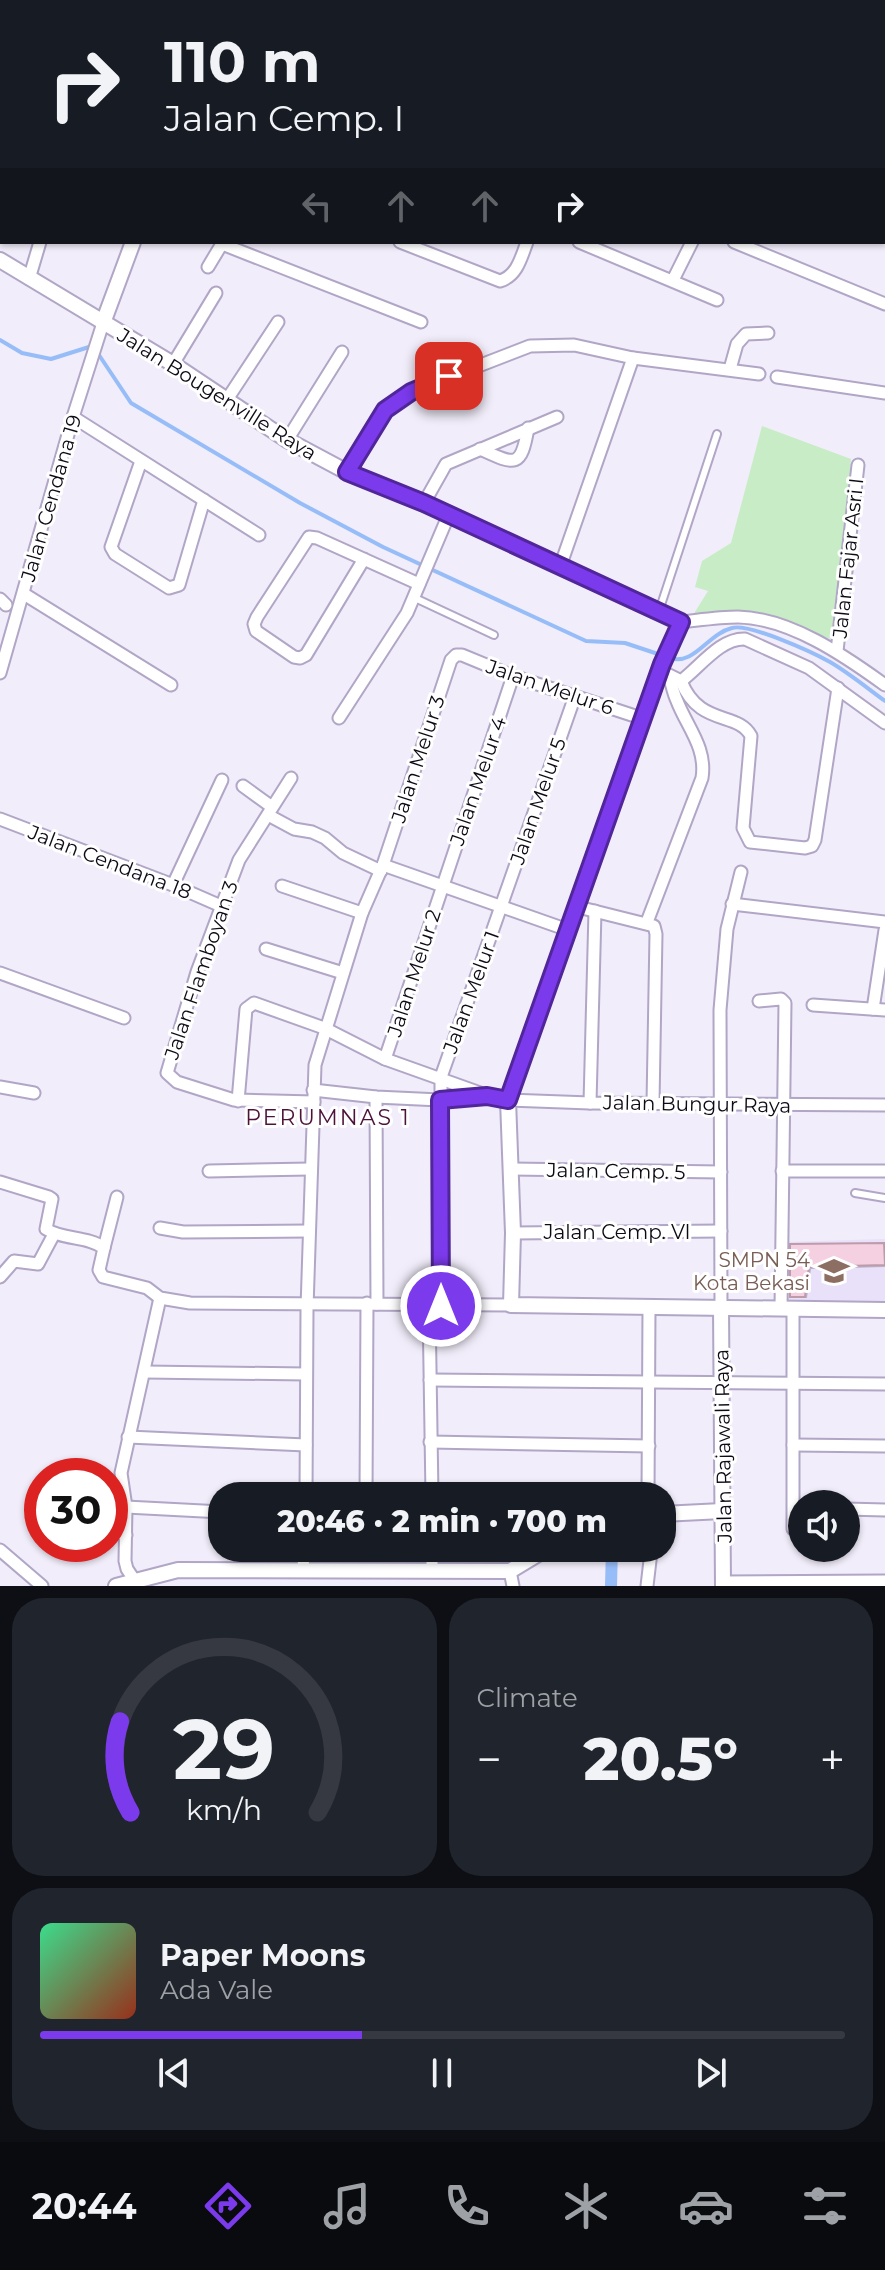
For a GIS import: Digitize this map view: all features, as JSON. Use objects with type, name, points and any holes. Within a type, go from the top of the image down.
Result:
[{"type":"street","points":[[29,279],[39,244]]},
{"type":"street","points":[[103,323],[132,244]]},
{"type":"street","points":[[208,267],[221,244]]},
{"type":"street","points":[[225,244],[421,322]]},
{"type":"street","points":[[405,244],[500,281],[516,270],[526,244]]},
{"type":"street","points":[[584,244],[717,300]]},
{"type":"street","points":[[673,280],[691,244]]},
{"type":"street","points":[[739,244],[885,304]]},
{"type":"street","name":"Jalan Bougenville Raya","points":[[0,260],[173,364],[287,440],[347,472],[561,564],[681,622]]},
{"type":"street","points":[[173,364],[216,293]]},
{"type":"street","points":[[226,401],[278,322]]},
{"type":"street","name":"Jalan Cendana 19","points":[[0,673],[103,323]]},
{"type":"street","points":[[730,369],[737,344],[746,334],[768,333]]},
{"type":"street","points":[[347,472],[385,410],[411,392],[530,346],[574,345],[633,358],[759,374]]},
{"type":"street","points":[[287,440],[342,352]]},
{"type":"street","points":[[561,564],[633,358]]},
{"type":"street","points":[[777,377],[885,393]]},
{"type":"street","points":[[73,417],[259,535]]},
{"type":"street","points":[[424,503],[446,464],[557,417]]},
{"type":"street","points":[[480,449],[505,460],[520,458],[524,453],[528,428]]},
{"type":"street","points":[[141,461],[111,547],[115,554],[169,588],[179,585],[204,500]]},
{"type":"street","name":"Jalan Fajar Asri I","points":[[837,651],[858,465]]},
{"type":"street","points":[[339,718],[415,598],[449,514]]},
{"type":"street","points":[[364,559],[306,655],[294,657],[256,631],[257,617],[309,537],[421,579]]},
{"type":"street","points":[[24,594],[171,685]]},
{"type":"street","points":[[511,1305],[513,1233],[508,1100],[664,670],[669,646],[681,622],[740,617],[769,623],[837,651],[885,685]]},
{"type":"street","points":[[681,681],[724,645],[735,639],[745,639],[809,668],[885,723]]},
{"type":"street","name":"Jalan Melur 6","points":[[456,655],[644,719]]},
{"type":"street","name":"Jalan Melur 3","points":[[306,1482],[307,1303],[315,1065],[362,913],[382,868],[451,660],[456,655]]},
{"type":"street","points":[[664,670],[681,681],[693,703],[704,712],[741,725],[751,736],[743,828],[750,842],[805,848],[812,846],[815,840],[838,688]]},
{"type":"street","points":[[647,922],[704,766],[699,746],[664,670]]},
{"type":"street","name":"Jalan Melur 4","points":[[442,886],[513,676]]},
{"type":"street","name":"Jalan Melur 5","points":[[501,907],[575,696]]},
{"type":"street","name":"Jalan Flamboyan 3","points":[[291,778],[239,860],[197,972],[167,1073],[177,1082],[238,1101],[314,1096],[440,1100],[487,1096]]},
{"type":"street","points":[[173,885],[222,780]]},
{"type":"street","points":[[243,786],[294,829],[325,838],[343,853],[568,930]]},
{"type":"street","name":"Jalan Cendana 18","points":[[0,819],[221,906]]},
{"type":"street","points":[[721,1307],[720,1010],[727,929],[741,872]]},
{"type":"street","points":[[282,886],[362,913]]},
{"type":"street","name":"Jalan Melur 2","points":[[385,1059],[442,886]]},
{"type":"street","points":[[732,904],[885,922]]},
{"type":"street","name":"Jalan Melur 1","points":[[431,1482],[430,1380],[441,1077],[501,907]]},
{"type":"street","points":[[578,907],[654,926],[653,1103]]},
{"type":"street","points":[[590,1103],[595,911]]},
{"type":"street","points":[[813,1005],[879,1009],[885,930]]},
{"type":"street","points":[[266,949],[343,973]]},
{"type":"street","points":[[0,973],[124,1018]]},
{"type":"street","points":[[759,1001],[781,999],[785,1003],[782,1171],[796,1490]]},
{"type":"street","points":[[238,1101],[246,1009],[252,1003],[261,1003],[324,1028],[385,1059],[487,1096]]},
{"type":"street","points":[[0,1087],[34,1093]]},
{"type":"street","name":"Jalan Bungur Raya","points":[[487,1096],[508,1100],[590,1103],[885,1105]]},
{"type":"street","points":[[366,1482],[376,1097]]},
{"type":"street","points":[[209,1171],[310,1169]]},
{"type":"street","name":"Jalan Cemp. 5","points":[[512,1169],[721,1172]]},
{"type":"street","points":[[782,1171],[885,1171]]},
{"type":"street","points":[[0,1182],[52,1199],[46,1229],[54,1234],[98,1243],[104,1248]]},
{"type":"street","points":[[117,1197],[99,1270],[103,1277],[147,1288],[160,1298],[190,1303],[885,1310]]},
{"type":"street","points":[[160,1228],[183,1232],[309,1231]]},
{"type":"street","name":"Jalan Cemp. VI","points":[[513,1233],[721,1231]]},
{"type":"street","points":[[0,1277],[14,1261],[38,1264],[54,1234]]},
{"type":"street","points":[[124,1458],[160,1298]]},
{"type":"street","points":[[648,1482],[649,1307]]},
{"type":"street","name":"Jalan Rajawali Raya","points":[[721,1307],[723,1584]]},
{"type":"street","points":[[145,1372],[306,1374]]},
{"type":"street","points":[[430,1380],[885,1384]]},
{"type":"street","points":[[128,1437],[306,1445]]},
{"type":"street","points":[[430,1442],[649,1446]]},
{"type":"street","points":[[793,1445],[885,1446]]},
{"type":"street","points":[[128,1507],[208,1511]]},
{"type":"street","points":[[860,1509],[885,1510]]},
{"type":"street","points":[[676,1513],[722,1511]]},
{"type":"street","points":[[0,1550],[5,1561],[42,1586]]},
{"type":"street","points":[[125,1562],[127,1583],[178,1570],[432,1570],[512,1579],[532,1562]]},
{"type":"street","points":[[303,1562],[303,1571]]},
{"type":"street","points":[[432,1562],[432,1570]]},
{"type":"street","points":[[647,1586],[650,1562]]},
{"type":"street","points":[[723,1584],[885,1581]]},
{"type":"lane","points":[[659,611],[717,434]]},
{"type":"lane","points":[[415,598],[494,635]]},
{"type":"lane","points":[[855,1193],[885,1198]]},
{"type":"shaded area","name":"SMPN 54 Kota Bekasi","points":[[885,1239],[885,1303],[783,1301],[784,1242]]},
{"type":"green space","points":[[762,426],[851,459],[834,640],[748,612],[693,615],[708,591],[695,587],[702,561],[731,543]]},
{"type":"building","points":[[884,1243],[885,1265],[809,1267],[805,1297],[790,1297],[790,1244]]},
{"type":"waterway","points":[[0,340],[22,353],[51,359],[89,347],[95,349],[131,403],[300,503],[383,547],[586,641],[625,643],[661,655]]},
{"type":"waterway","points":[[669,658],[686,658],[723,631],[732,628],[752,630],[830,662],[885,701]]},
{"type":"waterway","points":[[611,1586],[612,1562]]},
{"type":"place","name":"SMPN 54 Kota Bekasi","points":[[834,1271]]},
{"type":"district","name":"PERUMNAS 1","points":[[328,1117]]},
{"type":"route","points":[[441,1306],[440,1100],[487,1096],[508,1100],[662,664],[681,622],[561,564],[347,472],[385,410],[411,392],[449,376]]}]
